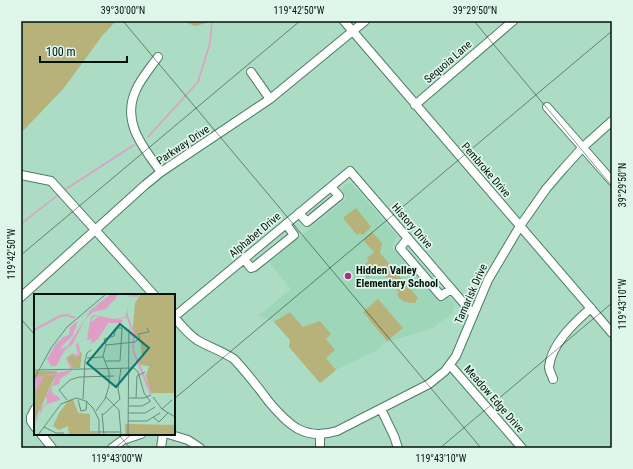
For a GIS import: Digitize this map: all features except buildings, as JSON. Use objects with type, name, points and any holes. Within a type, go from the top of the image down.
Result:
[{"type":"street","name":"Pembroke Drive","points":[[344,21],[612,333]]},
{"type":"street","name":"Parkway Drive","points":[[21,296],[161,172],[270,99],[365,21]]},
{"type":"street","name":"Sequoia Lane","points":[[416,105],[513,21]]},
{"type":"street","points":[[158,57],[136,89],[133,97],[131,114],[132,123],[138,139],[161,172]]},
{"type":"street","points":[[251,72],[270,99]]},
{"type":"street","points":[[547,107],[612,181]]},
{"type":"street","name":"Tamarisk Drive","points":[[320,434],[337,431],[438,378],[450,365],[459,349],[488,280],[520,226],[546,189],[583,147],[612,121]]},
{"type":"street","name":"Alphabet Drive","points":[[175,316],[350,171]]},
{"type":"street","name":"History Drive","points":[[350,171],[473,314]]},
{"type":"street","points":[[21,175],[52,181],[153,294]]},
{"type":"street","points":[[299,213],[307,222],[324,209],[339,196],[331,187]]},
{"type":"street","points":[[244,259],[251,268],[254,267],[294,235],[286,224]]},
{"type":"street","points":[[408,238],[400,248],[441,296],[451,289]]},
{"type":"street","points":[[553,379],[549,369],[560,340],[568,330],[591,308]]},
{"type":"street","points":[[175,318],[190,335],[234,359],[288,423],[304,432],[320,434],[320,448]]},
{"type":"street","name":"Meadow Edge Drive","points":[[450,365],[522,448]]},
{"type":"street","points":[[381,409],[398,448]]},
{"type":"street","points":[[34,410],[28,417],[34,426]]},
{"type":"street","points":[[41,435],[52,448]]},
{"type":"street","points":[[112,448],[124,440],[139,435]]},
{"type":"street","points":[[162,448],[163,435]]},
{"type":"street","points":[[171,435],[188,440],[200,448]]},
{"type":"shaded area","points":[[21,21],[116,21],[102,36],[64,88],[21,133]]},
{"type":"shaded area","points":[[182,21],[214,21],[195,26]]},
{"type":"shaded area","name":"Hidden Valley Elementary School","points":[[351,183],[397,236],[392,247],[438,301],[448,296],[455,304],[452,314],[431,329],[384,343],[379,349],[336,370],[320,383],[289,347],[290,340],[274,322],[259,315],[291,289],[269,262],[346,199],[341,190],[345,185]]},
{"type":"shaded area","points":[[356,208],[371,227],[363,235],[360,233],[357,235],[343,218]]},
{"type":"shaded area","points":[[372,232],[382,243],[380,253],[418,298],[415,303],[400,299],[397,294],[399,292],[380,269],[368,278],[360,268],[369,261],[367,258],[374,252],[363,240]]},
{"type":"shaded area","points":[[378,299],[403,328],[387,341],[363,312]]},
{"type":"shaded area","points":[[290,312],[303,327],[320,321],[331,334],[326,339],[335,350],[326,358],[336,370],[320,383],[289,347],[290,340],[274,322]]},
{"type":"waterway","points":[[148,137],[198,82],[210,43],[212,21]]},
{"type":"waterway","points":[[63,191],[134,145]]},
{"type":"waterway","points":[[21,224],[59,194]]},
{"type":"place","name":"Hidden Valley Elementary School","points":[[348,276]]}]
